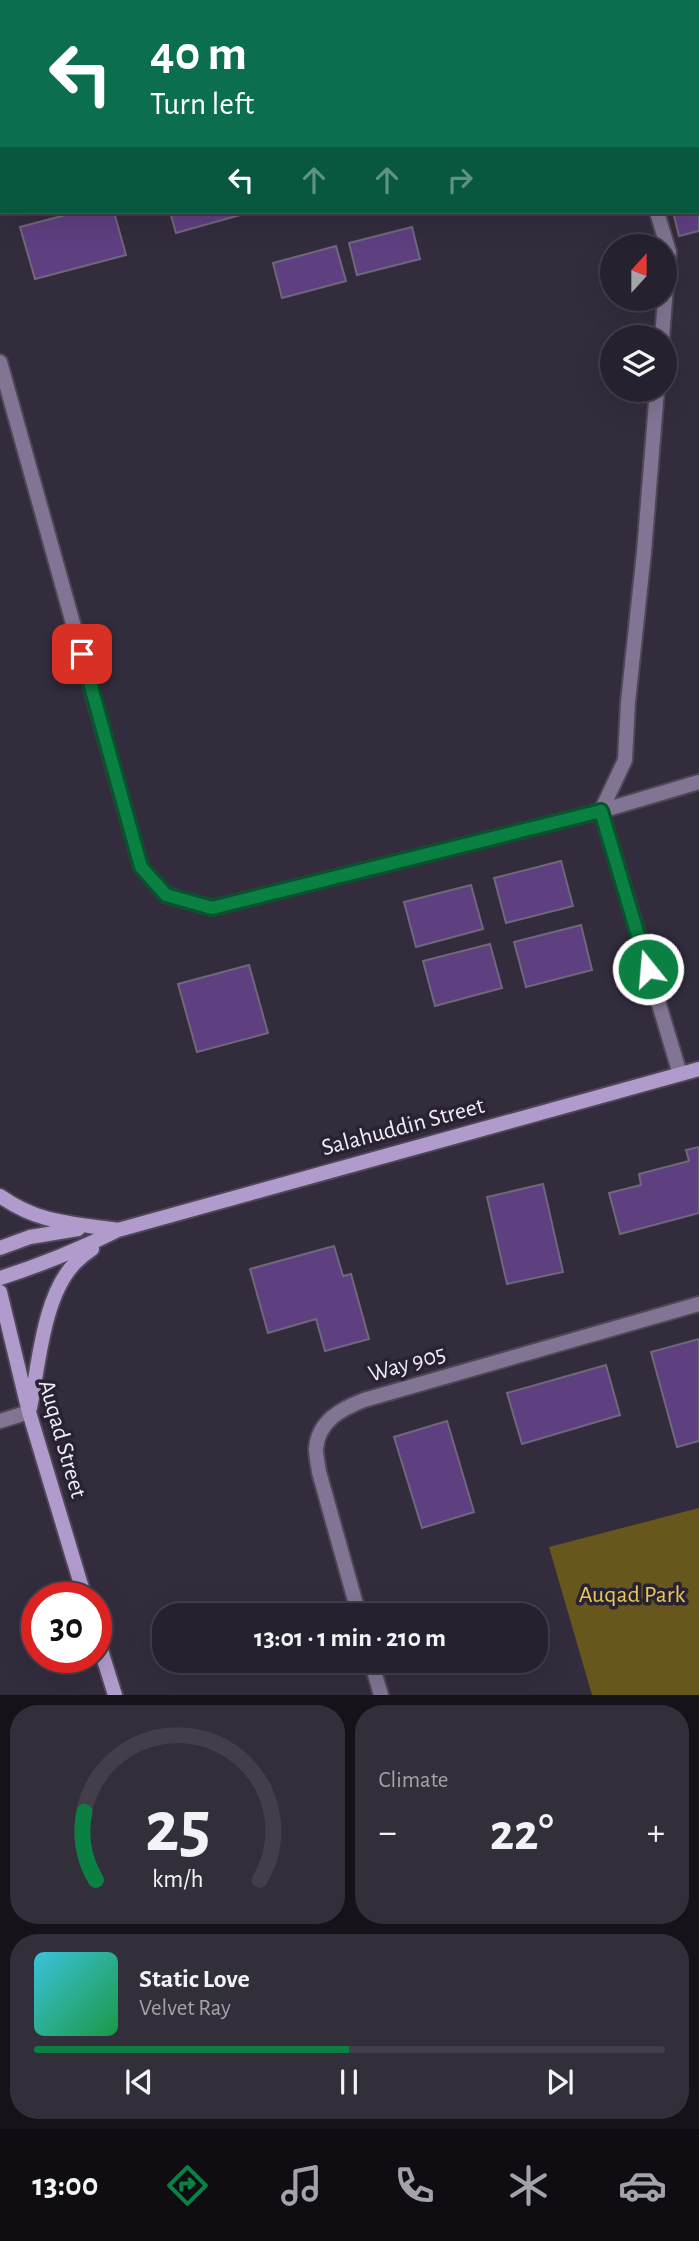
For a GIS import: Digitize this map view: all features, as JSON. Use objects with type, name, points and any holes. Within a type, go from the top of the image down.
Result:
[{"type":"street","points":[[658,214],[664,234]]},
{"type":"street","points":[[0,362],[141,867],[166,895],[212,908],[601,811],[699,782]]},
{"type":"street","points":[[656,402],[625,760],[601,811],[680,1074]]},
{"type":"street","name":"Salahuddin Street","points":[[0,1278],[79,1250],[118,1230],[699,1069]]},
{"type":"street","points":[[0,1196],[16,1208],[42,1219],[118,1230]]},
{"type":"street","name":"Salahuddin Street","points":[[0,1248],[30,1237],[74,1229],[118,1230]]},
{"type":"street","points":[[0,1421],[29,1412],[47,1318],[58,1288],[74,1264],[118,1230]]},
{"type":"street","name":"Auqad Street","points":[[0,1292],[29,1412],[80,1582]]},
{"type":"street","name":"Way 905","points":[[356,1603],[318,1472],[316,1448],[324,1425],[341,1408],[699,1304]]},
{"type":"street","points":[[108,1673],[115,1695]]},
{"type":"street","points":[[375,1673],[381,1695]]},
{"type":"green space","name":"Auqad Park","points":[[699,1508],[699,1695],[592,1695],[549,1547]]},
{"type":"building","points":[[69,214],[115,214],[126,255],[35,279],[20,227]]},
{"type":"building","points":[[171,214],[244,214],[176,233]]},
{"type":"building","points":[[674,214],[699,214],[699,231],[679,236]]},
{"type":"building","points":[[412,227],[420,259],[357,275],[349,243]]},
{"type":"building","points":[[336,246],[346,281],[282,298],[273,263]]},
{"type":"building","points":[[561,861],[573,906],[506,923],[494,878]]},
{"type":"building","points":[[471,885],[483,929],[416,947],[404,902]]},
{"type":"building","points":[[581,925],[592,970],[526,987],[514,942]]},
{"type":"building","points":[[490,944],[502,988],[435,1006],[423,961]]},
{"type":"building","points":[[249,965],[268,1033],[197,1052],[178,984]]},
{"type":"building","points":[[699,1147],[699,1213],[620,1234],[609,1193],[641,1185],[639,1174],[689,1161],[686,1150]]},
{"type":"building","points":[[543,1184],[563,1272],[507,1284],[487,1197]]},
{"type":"building","points":[[334,1246],[343,1276],[351,1274],[369,1339],[325,1351],[316,1319],[268,1333],[250,1269]]},
{"type":"building","points":[[699,1339],[699,1441],[677,1447],[651,1352]]},
{"type":"building","points":[[606,1365],[620,1415],[522,1444],[507,1393]]},
{"type":"building","points":[[447,1421],[474,1512],[422,1528],[394,1437]]},
{"type":"route","points":[[82,654],[141,867],[166,895],[212,908],[601,811],[648,969]]}]
